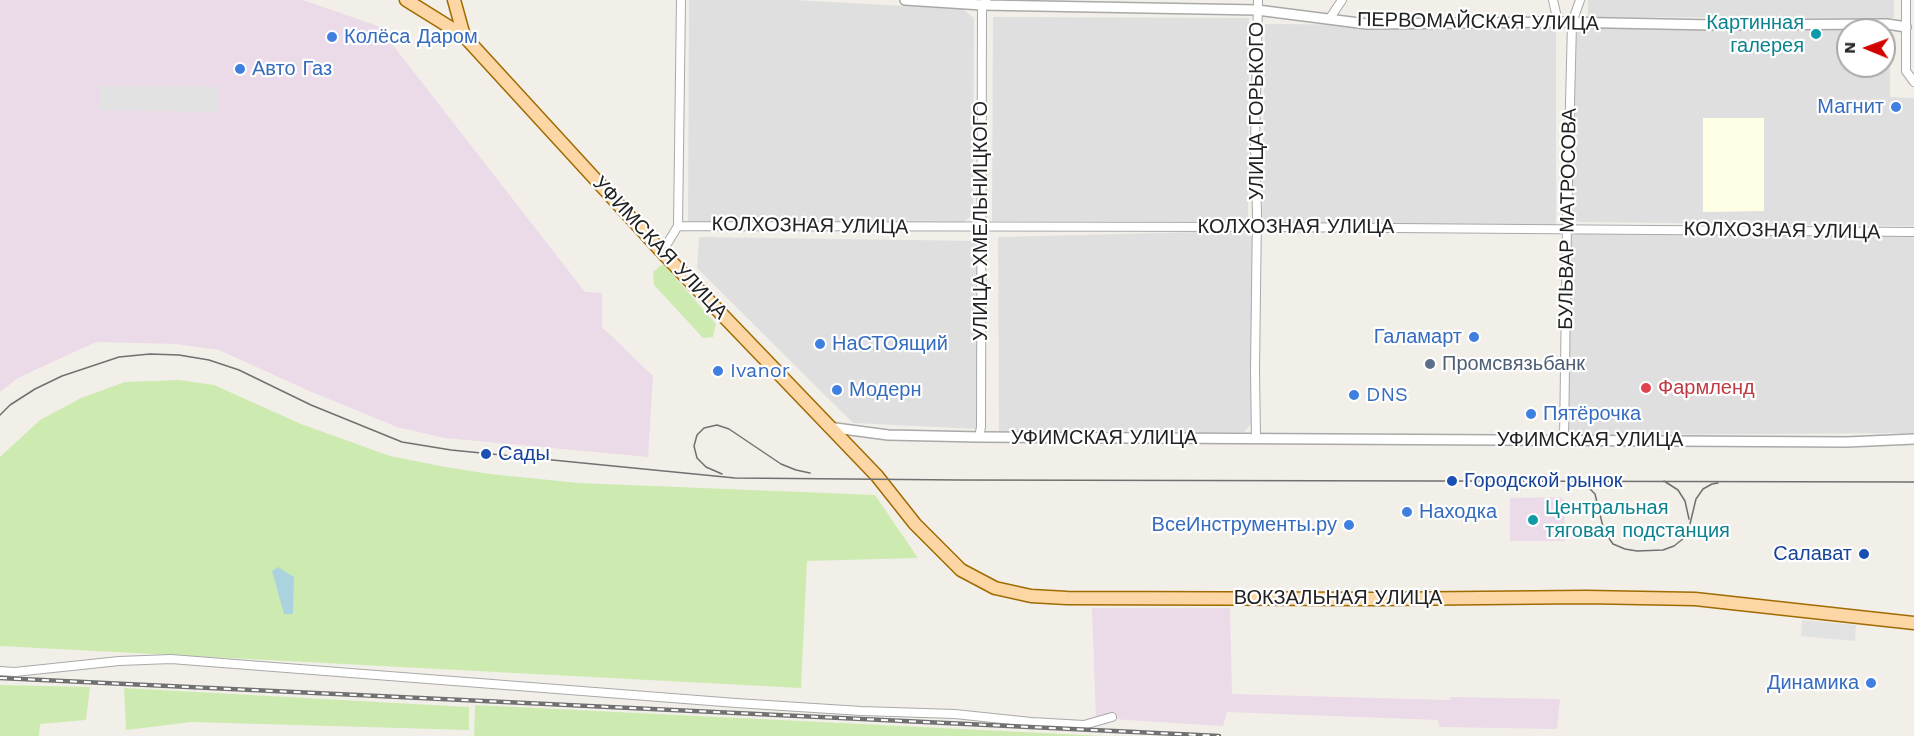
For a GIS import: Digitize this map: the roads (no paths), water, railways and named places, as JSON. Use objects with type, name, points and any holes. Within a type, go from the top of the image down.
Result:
[{"type":"main road","points":[[406,0],[464,36]]},
{"type":"main road","points":[[454,0],[464,36]]},
{"type":"main road","name":"УФИМСКАЯ УЛИЦА","points":[[464,36],[662,252],[828,427]]},
{"type":"main road","name":"ВОКЗАЛЬНАЯ УЛИЦА","points":[[828,427],[877,476],[915,524],[961,570],[995,588],[1031,596],[1067,598],[1613,597],[1695,599],[1914,623]]},
{"type":"street","points":[[662,252],[678,226],[681,0]]},
{"type":"street","name":"ПЕРВОМАЙСКАЯ УЛИЦА","points":[[905,0],[1257,10],[1367,24],[1558,22],[1714,25],[1887,24],[1906,27]]},
{"type":"street","name":"УЛИЦА ГОРЬКОГО","points":[[1256,439],[1255,147],[1258,0]]},
{"type":"street","points":[[1330,18],[1342,0]]},
{"type":"street","points":[[1553,0],[1558,22]]},
{"type":"street","name":"БУЛЬВАР МАТРОСОВА","points":[[1564,440],[1572,23],[1580,0]]},
{"type":"street","points":[[1906,0],[1906,71],[1914,82]]},
{"type":"street","name":"УЛИЦА ХМЕЛЬНИЦКОГО","points":[[979,437],[981,427],[981,2]]},
{"type":"street","name":"КОЛХОЗНАЯ УЛИЦА","points":[[678,226],[1257,227],[1914,232]]},
{"type":"street","name":"УФИМСКАЯ УЛИЦА","points":[[828,427],[888,435],[979,437],[1847,442],[1914,440]]},
{"type":"street","points":[[0,671],[15,672],[119,661],[171,659],[736,703],[955,714],[1031,722],[1084,725],[1112,717]]},
{"type":"water","points":[[278,567],[294,577],[293,614],[284,614],[272,571]]},
{"type":"tram line","points":[[0,415],[10,405],[35,389],[62,376],[119,357],[150,354],[179,355],[209,360],[239,370],[311,405],[402,442],[451,450],[735,478],[1914,482]]},
{"type":"tram line","points":[[722,474],[706,467],[697,458],[694,446],[697,435],[704,428],[717,425],[729,429],[781,464],[810,473]]},
{"type":"tram line","points":[[1664,481],[1678,490],[1685,501],[1689,519]]},
{"type":"tram line","points":[[1577,482],[1587,486],[1595,494],[1604,531],[1613,544],[1637,551],[1663,550],[1674,546],[1684,538],[1689,528],[1696,499],[1703,489],[1718,483]]},
{"type":"railway","points":[[0,678],[1219,736]]},
{"type":"place","name":"Картинная галерея","points":[[1816,34]]},
{"type":"place","name":"Колёса Даром","points":[[332,37]]},
{"type":"place","name":"Авто Газ","points":[[240,69]]},
{"type":"place","name":"Магнит","points":[[1896,107]]},
{"type":"place","name":"Галамарт","points":[[1474,337]]},
{"type":"place","name":"НаСТОящий","points":[[820,344]]},
{"type":"place","name":"Промсвязьбанк","points":[[1430,364]]},
{"type":"place","name":"Ivanor","points":[[718,371]]},
{"type":"place","name":"Фармленд","points":[[1646,388]]},
{"type":"place","name":"Модерн","points":[[837,390]]},
{"type":"place","name":"DNS","points":[[1354,395]]},
{"type":"place","name":"Пятёрочка","points":[[1531,414]]},
{"type":"place","name":"Сады","points":[[486,454]]},
{"type":"place","name":"Городской рынок","points":[[1452,481]]},
{"type":"place","name":"Находка","points":[[1407,512]]},
{"type":"place","name":"Центральная тяговая подстанция","points":[[1533,520]]},
{"type":"place","name":"ВсеИнструменты.ру","points":[[1349,525]]},
{"type":"place","name":"Салават","points":[[1864,554]]},
{"type":"place","name":"Динамика","points":[[1871,683]]}]
